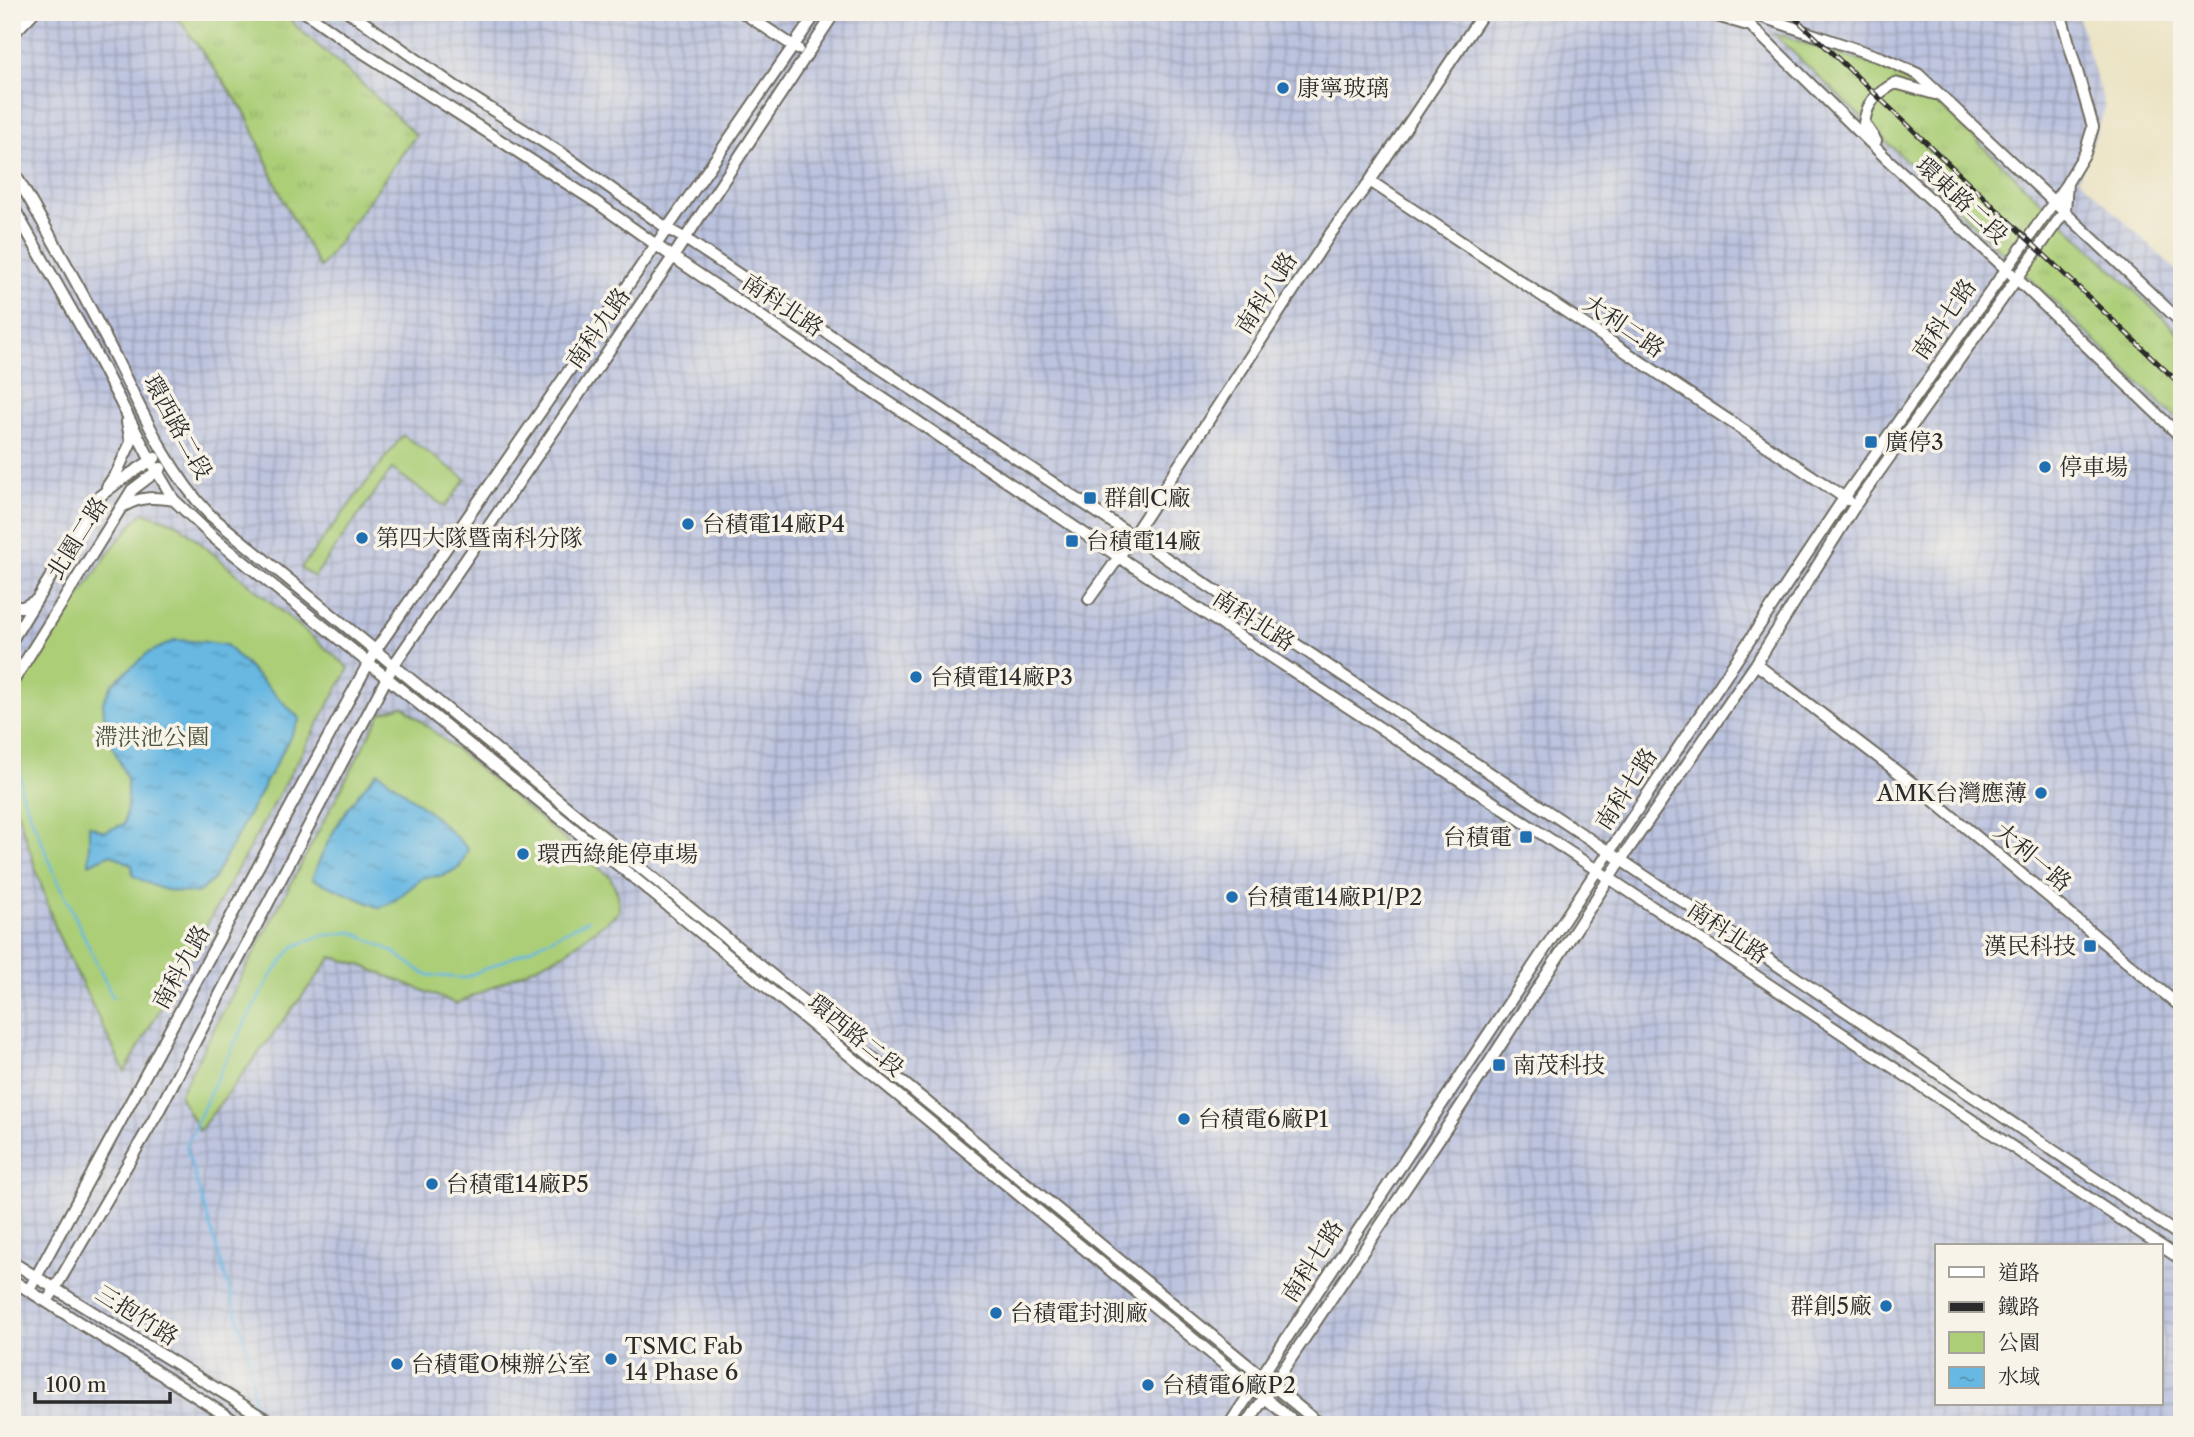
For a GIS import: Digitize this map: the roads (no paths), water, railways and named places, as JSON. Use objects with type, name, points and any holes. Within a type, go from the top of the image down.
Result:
[{"type":"street","points":[[12,35],[34,12]]},
{"type":"street","name":"南科北路","points":[[305,12],[353,46],[596,202],[673,257],[1119,557],[1598,870],[2159,1244]]},
{"type":"street","name":"南科北路","points":[[349,12],[456,86],[564,155],[668,229],[1621,860],[2182,1237]]},
{"type":"street","points":[[742,12],[806,55]]},
{"type":"street","name":"南科九路","points":[[29,1290],[375,651],[817,12]]},
{"type":"street","name":"南科九路","points":[[47,1302],[157,1114],[393,666],[673,257],[835,12]]},
{"type":"street","name":"南科八路","points":[[1089,599],[1331,233],[1370,181],[1484,12]]},
{"type":"street","name":"環東路二段","points":[[1703,12],[1751,26],[1886,158],[2018,279],[2182,438]]},
{"type":"street","points":[[1748,12],[1894,63],[1918,74],[2182,323]]},
{"type":"street","name":"南科七路","points":[[1228,1425],[1844,498],[2067,183],[2085,153],[2093,127],[2060,12]]},
{"type":"street","points":[[1886,158],[1864,123],[1867,108],[1875,94],[1895,83],[1941,96]]},
{"type":"street","name":"環西路二段","points":[[12,169],[104,335],[167,458],[191,495],[210,515],[1273,1384]]},
{"type":"street","name":"大利二路","points":[[1370,181],[1856,504]]},
{"type":"street","name":"南科七路","points":[[1265,1397],[1457,1112],[1621,860],[1756,664],[1856,504],[2065,211],[2067,183]]},
{"type":"street","name":"環西路二段","points":[[12,205],[174,500],[213,537],[644,886],[1298,1425]]},
{"type":"street","points":[[100,496],[117,472],[131,442],[126,412]]},
{"type":"street","name":"北園二路","points":[[12,641],[100,496],[167,458]]},
{"type":"street","name":"北園二路","points":[[14,675],[31,654],[132,490],[154,466]]},
{"type":"street","points":[[119,510],[144,498],[174,500]]},
{"type":"street","points":[[12,607],[34,603],[50,578]]},
{"type":"street","points":[[12,641],[31,654]]},
{"type":"street","name":"大利一路","points":[[1756,664],[1916,786],[2182,1009]]},
{"type":"street","name":"南科北路","points":[[2162,1246],[2182,1259]]},
{"type":"street","name":"三抱竹路","points":[[12,1262],[275,1425]]},
{"type":"street","name":"三抱竹路","points":[[12,1280],[241,1425]]},
{"type":"street","points":[[1273,1384],[1321,1425]]},
{"type":"street","points":[[1246,1425],[1265,1397]]},
{"type":"water","points":[[176,640],[226,645],[300,719],[213,880],[198,893],[171,891],[149,884],[132,875],[132,865],[111,854],[89,864],[89,825],[104,832],[124,824],[127,807],[127,779],[105,729],[103,702],[113,683],[148,653]]},
{"type":"water","points":[[378,772],[436,818],[468,849],[460,867],[443,876],[424,877],[394,901],[380,908],[312,879],[339,822]]},
{"type":"waterway","points":[[12,697],[19,736],[21,792],[55,874],[113,998]]},
{"type":"waterway","points":[[255,1408],[248,1351],[186,1147],[215,1082],[271,976],[293,947],[320,936],[353,932],[392,951],[426,975],[464,978],[588,920]]},
{"type":"railway","points":[[1789,12],[2182,386]]},
{"type":"place","name":"康寧玻璃","points":[[1283,88]]},
{"type":"place","name":"廣停3","points":[[1871,442]]},
{"type":"place","name":"停車場","points":[[2045,467]]},
{"type":"place","name":"群創C廠","points":[[1090,498]]},
{"type":"place","name":"台積電14廠P4","points":[[688,524]]},
{"type":"place","name":"第四大隊暨南科分隊","points":[[362,538]]},
{"type":"place","name":"台積電14廠","points":[[1072,541]]},
{"type":"place","name":"台積電14廠P3","points":[[916,677]]},
{"type":"place","name":"AMK台灣應薄","points":[[2041,793]]},
{"type":"place","name":"台積電","points":[[1526,837]]},
{"type":"place","name":"環西綠能停車場","points":[[523,854]]},
{"type":"place","name":"台積電14廠P1/P2","points":[[1232,897]]},
{"type":"place","name":"漢民科技","points":[[2090,946]]},
{"type":"place","name":"南茂科技","points":[[1499,1065]]},
{"type":"place","name":"台積電6廠P1","points":[[1184,1119]]},
{"type":"place","name":"台積電14廠P5","points":[[432,1184]]},
{"type":"place","name":"群創5廠","points":[[1886,1306]]},
{"type":"place","name":"台積電封測廠","points":[[996,1313]]},
{"type":"place","name":"TSMC Fab 14 Phase 6","points":[[611,1359]]},
{"type":"place","name":"台積電O棟辦公室","points":[[397,1364]]},
{"type":"place","name":"台積電6廠P2","points":[[1148,1385]]},
{"type":"park label","name":"滯洪池公園","points":[[152,737]]}]
